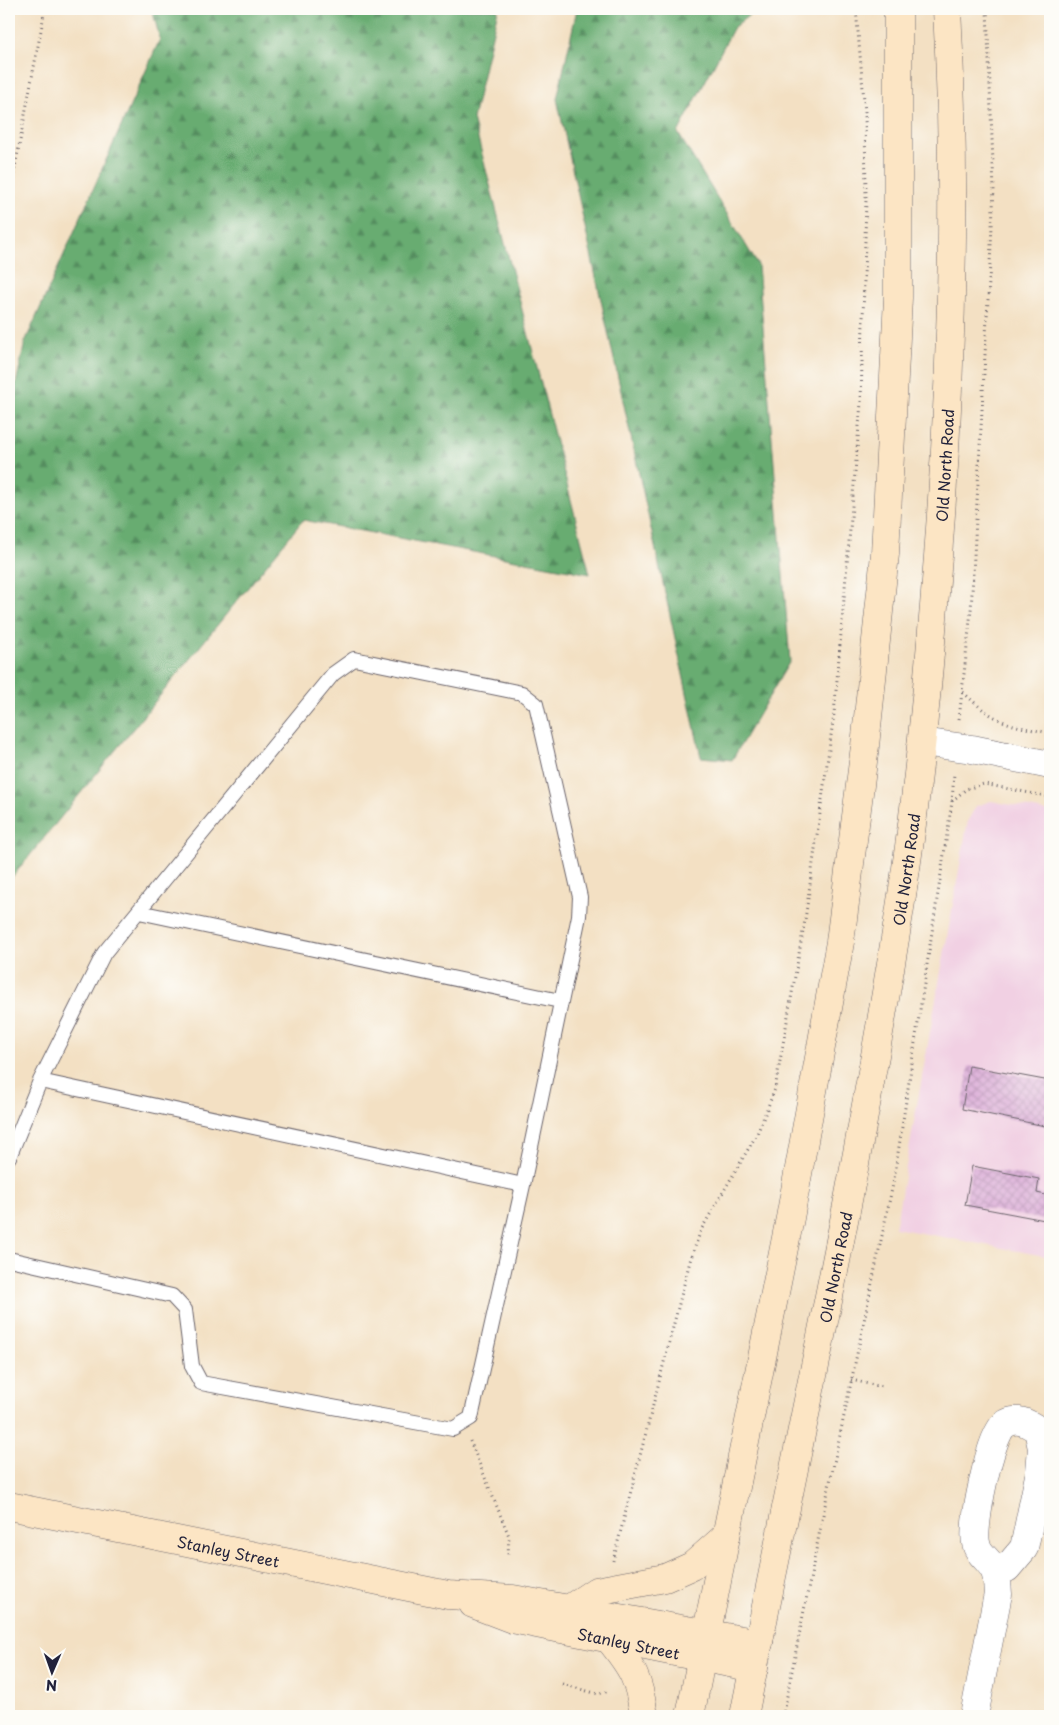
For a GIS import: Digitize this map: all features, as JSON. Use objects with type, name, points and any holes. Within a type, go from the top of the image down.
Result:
[{"type":"main road","points":[[690,1716],[790,1218],[840,942],[865,746],[884,554],[898,298],[898,9]]},
{"type":"main road","name":"Old North Road","points":[[744,1716],[844,1220],[900,907],[922,742],[943,501],[950,390],[954,242],[947,9]]},
{"type":"main road","name":"Stanley Street","points":[[9,1506],[448,1594],[513,1599],[570,1609],[704,1646],[756,1656]]},
{"type":"main road","points":[[570,1609],[596,1591],[666,1578],[692,1566],[726,1536]]},
{"type":"main road","name":"Stanley Street","points":[[448,1594],[512,1619],[610,1640],[704,1646]]},
{"type":"main road","points":[[610,1640],[629,1664],[638,1682],[644,1716]]},
{"type":"street","points":[[922,742],[1050,765]]},
{"type":"street","points":[[974,1716],[998,1594],[996,1573],[981,1554],[976,1542],[977,1518],[992,1442],[1003,1426],[1015,1420],[1028,1423],[1038,1430],[1042,1448],[1040,1471],[1024,1548],[1013,1562],[996,1573]]},
{"type":"lane","points":[[9,1157],[40,1081],[104,953],[332,674],[354,659],[522,692],[536,704],[580,898],[578,916],[523,1185],[471,1418],[453,1429],[200,1384],[192,1366],[185,1310],[172,1296],[9,1260]]},
{"type":"lane","points":[[139,912],[560,1001]]},
{"type":"lane","points":[[40,1081],[523,1185]]},
{"type":"path","points":[[9,199],[45,9]]},
{"type":"path","points":[[621,1561],[612,1562],[690,1261],[701,1230],[758,1134],[775,1089],[805,920],[834,714],[861,402],[866,199],[865,112],[856,9]]},
{"type":"path","points":[[987,9],[994,190],[970,611],[962,692],[984,713],[1009,725],[1050,734]]},
{"type":"path","points":[[783,1716],[894,1179],[952,802],[966,789],[984,784],[1050,797]]},
{"type":"path","points":[[851,1380],[883,1387]]},
{"type":"path","points":[[460,1425],[476,1451],[509,1536],[508,1555]]},
{"type":"path","points":[[562,1684],[598,1694],[614,1689]]},
{"type":"shaded area","points":[[991,801],[1050,812],[1050,1257],[895,1228],[968,820],[976,806]]},
{"type":"green space","points":[[152,9],[498,9],[473,119],[590,574],[303,520],[9,881],[9,416],[25,342],[160,39]]},
{"type":"green space","points":[[577,9],[757,9],[734,27],[678,133],[758,265],[790,661],[732,760],[701,757],[557,99]]},
{"type":"building","points":[[969,1066],[1050,1081],[1050,1127],[962,1109]]},
{"type":"building","points":[[972,1166],[1039,1179],[1037,1193],[1050,1196],[1050,1221],[965,1205]]}]
